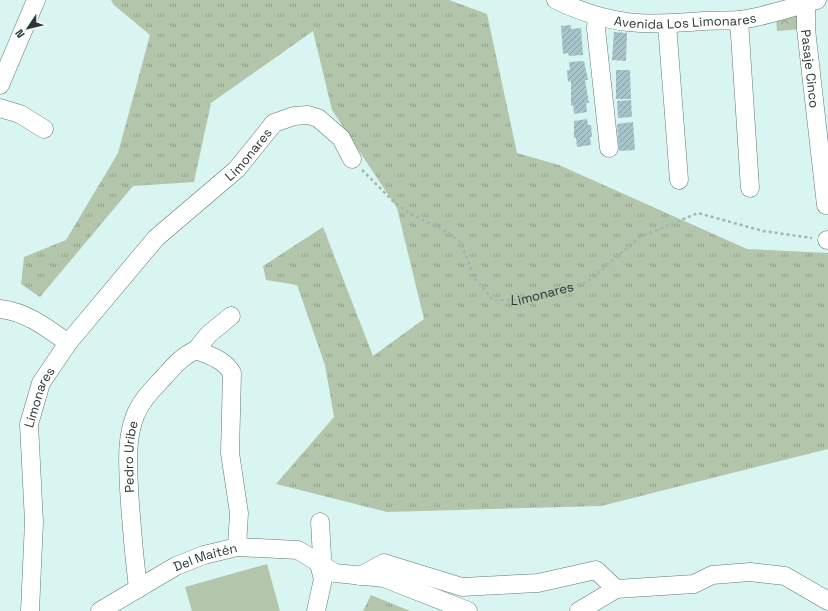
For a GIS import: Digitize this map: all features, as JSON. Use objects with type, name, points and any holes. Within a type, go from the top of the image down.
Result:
[{"type":"street","points":[[0,85],[36,0]]},
{"type":"street","name":"Avenida Los Limonares","points":[[556,0],[582,12],[635,24],[667,24],[739,20],[764,16],[801,3]]},
{"type":"street","name":"Pasaje Cinco","points":[[801,3],[806,29],[826,206]]},
{"type":"street","points":[[597,16],[596,29],[609,148]]},
{"type":"street","points":[[739,20],[750,188]]},
{"type":"street","points":[[667,24],[679,180]]},
{"type":"street","points":[[0,108],[20,114],[44,129]]},
{"type":"street","name":"Limonares","points":[[30,611],[34,522],[29,424],[41,383],[68,343],[156,238],[237,169],[274,123],[294,116],[308,115],[318,118],[341,138],[352,160]]},
{"type":"street","points":[[0,309],[14,311],[38,322],[68,343]]},
{"type":"street","name":"Pedro Uribe","points":[[138,589],[131,526],[128,450],[132,429],[138,411],[148,394],[180,359],[196,350],[209,334],[231,316]]},
{"type":"street","points":[[196,350],[212,356],[228,367],[232,373],[230,453],[239,513],[237,547]]},
{"type":"street","points":[[316,611],[323,579],[318,564],[322,557],[320,522]]},
{"type":"street","name":"Del Maitén","points":[[100,611],[176,566],[204,555],[237,547],[298,550],[318,564],[335,573],[384,578],[468,611]]},
{"type":"street","points":[[360,576],[384,563],[462,587],[538,583],[596,570],[616,589]]},
{"type":"street","points":[[579,611],[616,589],[694,584],[712,575],[750,572],[785,576],[828,602]]},
{"type":"path","name":"Limonares","points":[[352,160],[392,201],[409,213],[446,232],[460,242],[476,280],[493,300],[518,300],[587,282],[640,237],[698,213],[763,231],[828,240]]},
{"type":"green space","points":[[111,0],[449,0],[487,14],[517,153],[559,165],[747,249],[828,253],[828,449],[601,506],[387,512],[276,484],[334,417],[325,365],[297,285],[266,280],[263,266],[323,227],[373,356],[424,319],[397,208],[332,110],[313,31],[211,103],[194,182],[133,186],[40,297],[21,284],[24,257],[66,240],[118,153],[150,35],[114,5]]},
{"type":"green space","points":[[801,15],[803,29],[777,31],[776,18]]},
{"type":"green space","points":[[267,564],[280,611],[192,611],[185,587]]},
{"type":"green space","points":[[371,595],[410,611],[363,611]]},
{"type":"building","points":[[571,25],[571,29],[581,28],[583,55],[569,56],[568,53],[563,54],[561,26]]},
{"type":"building","points":[[614,32],[627,33],[626,61],[612,60]]},
{"type":"building","points":[[584,61],[588,80],[585,80],[589,103],[586,103],[587,112],[574,114],[573,105],[571,106],[571,81],[568,82],[567,70],[570,70],[569,62]]},
{"type":"building","points":[[616,70],[630,70],[631,99],[616,99]]},
{"type":"building","points":[[631,100],[632,117],[618,118],[617,101]]},
{"type":"building","points":[[587,119],[588,125],[591,125],[591,145],[577,147],[576,138],[574,138],[574,121]]},
{"type":"building","points":[[633,122],[635,150],[619,151],[617,124]]}]
